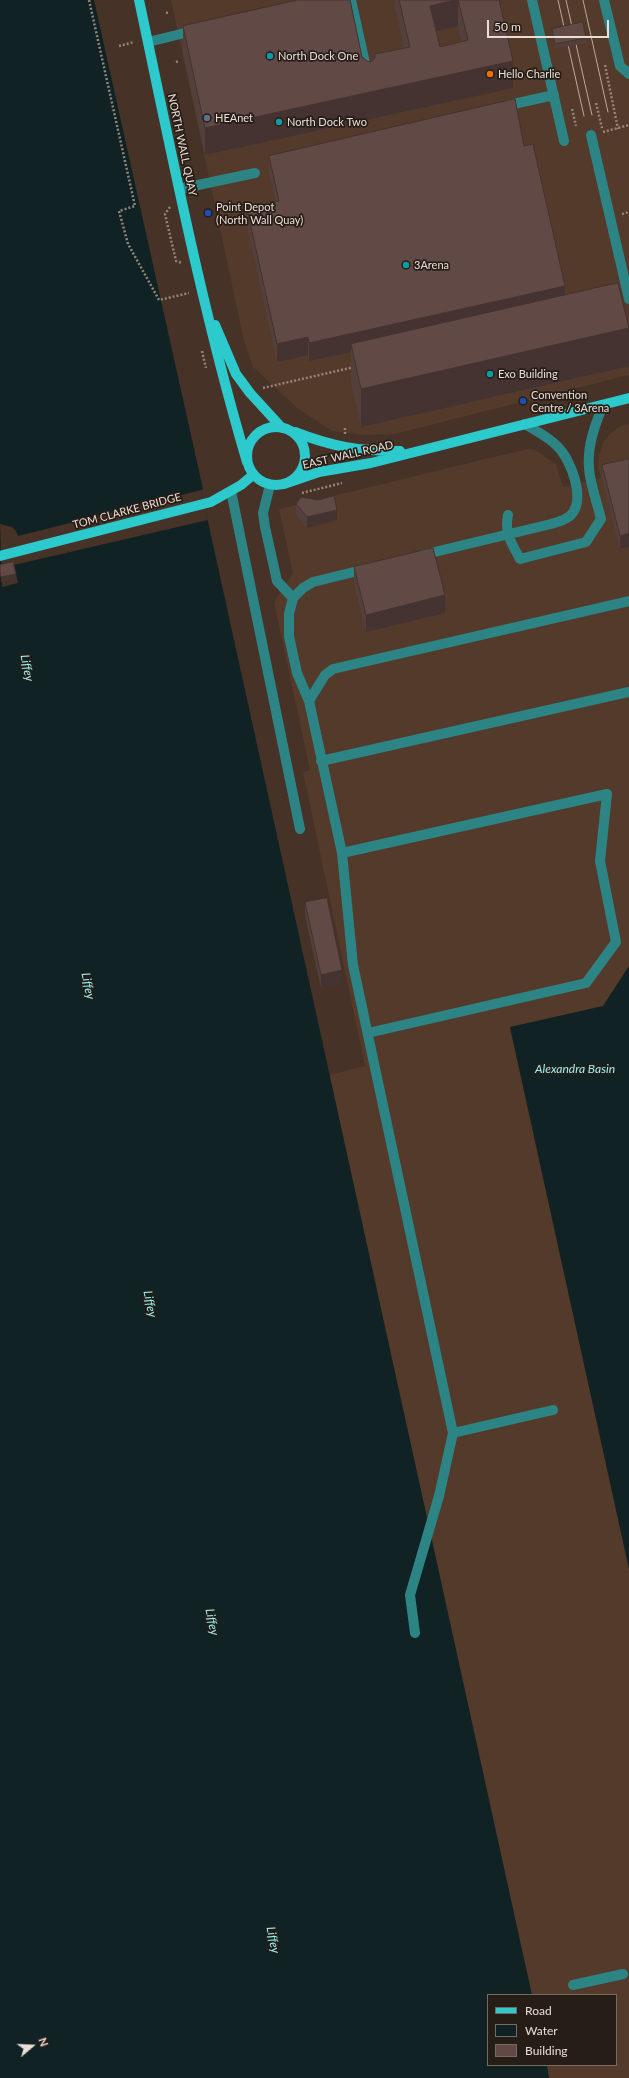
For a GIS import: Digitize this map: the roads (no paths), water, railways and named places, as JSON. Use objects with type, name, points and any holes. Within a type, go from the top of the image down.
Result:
[{"type":"main road","name":"NORTH WALL QUAY","points":[[139,0],[203,295],[225,388],[247,462]]},
{"type":"main road","name":"NORTH WALL QUAY","points":[[203,295],[236,374],[250,394],[286,429]]},
{"type":"main road","name":"EAST WALL ROAD","points":[[284,484],[319,472],[371,463],[629,398]]},
{"type":"main road","points":[[267,428],[286,429],[296,435],[304,447],[304,463],[297,476],[284,484],[270,485],[254,475],[247,462],[248,448],[255,436],[267,428]]},
{"type":"main road","name":"EAST WALL ROAD","points":[[286,429],[332,446],[370,451],[418,451]]},
{"type":"main road","name":"TOM CLARKE BRIDGE","points":[[0,556],[211,502],[231,491],[254,475]]},
{"type":"street","points":[[352,0],[358,46],[369,82]]},
{"type":"street","points":[[532,0],[564,141]]},
{"type":"street","points":[[604,0],[620,66],[629,74]]},
{"type":"street","points":[[148,42],[207,28]]},
{"type":"street","points":[[509,105],[554,95]]},
{"type":"street","points":[[591,135],[629,299]]},
{"type":"street","points":[[179,189],[255,174]]},
{"type":"street","points":[[508,515],[505,526],[508,536],[520,559],[586,542],[601,519],[589,469],[589,452],[593,430],[603,405]]},
{"type":"street","points":[[413,558],[508,536],[562,521],[571,515],[578,497],[570,464],[564,453],[548,438],[525,424]]},
{"type":"street","points":[[270,485],[263,513],[265,527],[277,581],[293,598]]},
{"type":"street","points":[[231,491],[300,829]]},
{"type":"street","points":[[375,567],[314,582],[303,588],[293,598],[289,614],[288,636],[298,673],[309,701],[342,853],[353,965],[453,1433],[439,1496],[410,1595],[415,1633]]},
{"type":"street","points":[[309,701],[325,675],[333,669],[629,601]]},
{"type":"street","points":[[321,761],[629,692]]},
{"type":"street","points":[[342,853],[607,794],[600,861],[616,942],[586,983],[368,1033]]},
{"type":"street","points":[[453,1433],[553,1410]]},
{"type":"street","points":[[573,1985],[622,1974]]},
{"type":"water","name":"Liffey","points":[[0,0],[94,0],[203,489],[201,490],[532,1994],[487,1994],[487,2066],[547,2066],[549,2078],[0,2078]]},
{"type":"water","name":"Alexandra Basin","points":[[629,966],[629,1569],[510,1027],[603,1006]]},
{"type":"tram line","points":[[558,0],[584,116]]},
{"type":"tram line","points":[[566,0],[592,115]]},
{"type":"tram line","points":[[583,0],[608,112]]},
{"type":"place","name":"North Dock One","points":[[270,56]]},
{"type":"place","name":"Hello Charlie","points":[[490,74]]},
{"type":"place","name":"HEAnet","points":[[207,118]]},
{"type":"place","name":"North Dock Two","points":[[279,122]]},
{"type":"place","name":"Point Depot (North Wall Quay)","points":[[208,213]]},
{"type":"place","name":"3Arena","points":[[406,265]]},
{"type":"place","name":"Exo Building","points":[[490,374]]},
{"type":"place","name":"Convention Centre / 3Arena","points":[[523,401]]}]
